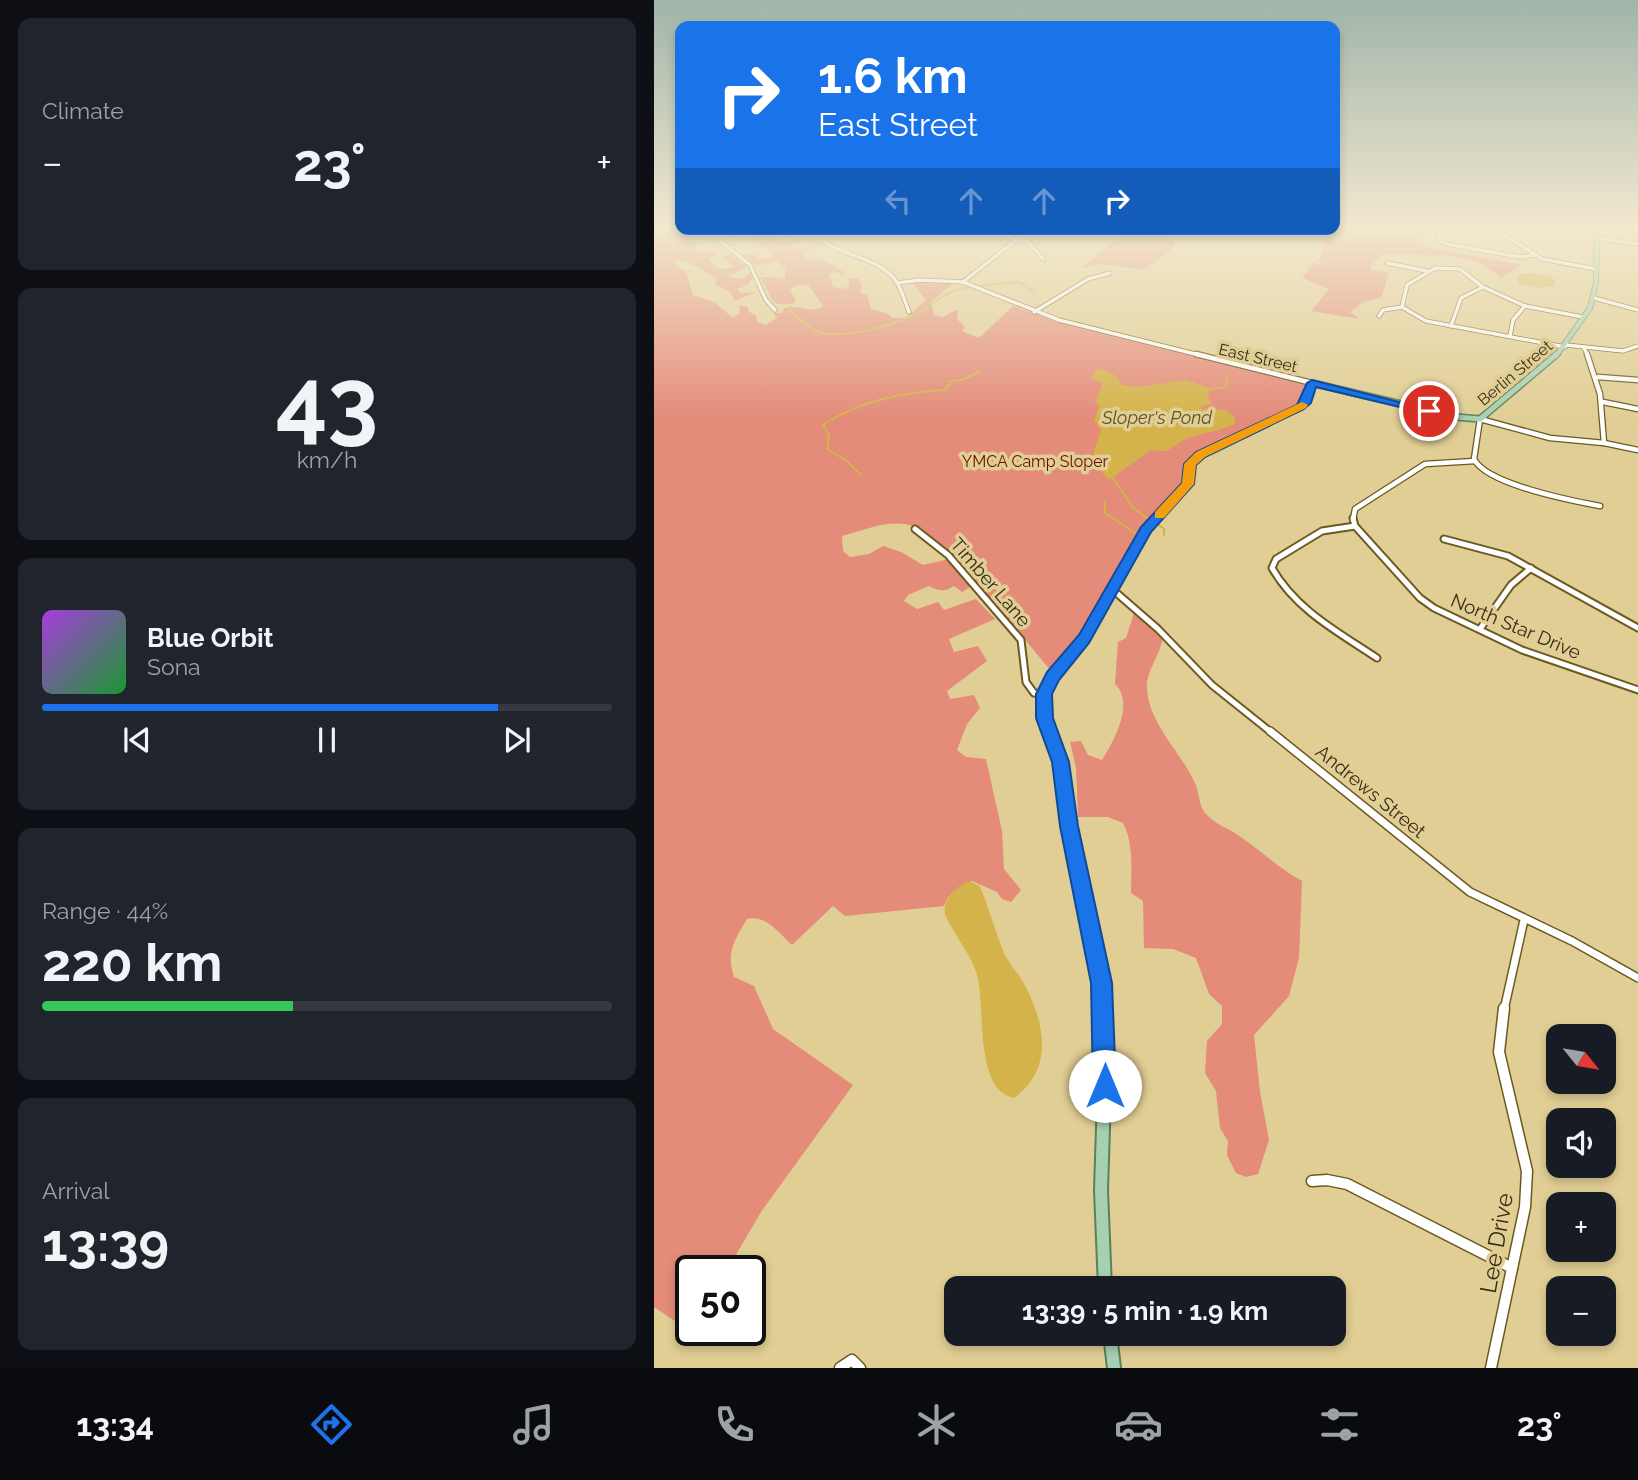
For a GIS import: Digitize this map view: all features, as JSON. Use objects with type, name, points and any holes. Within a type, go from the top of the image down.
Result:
[{"type":"main road","name":"Berlin Street","points":[[1480,419],[1532,378],[1565,346],[1594,298],[1594,292]]},
{"type":"main road","name":"East Street","points":[[1312,383],[1456,417],[1480,419]]},
{"type":"main road","points":[[1105,1276],[1101,1191],[1106,1065],[1101,983],[1069,826],[1060,762],[1044,718],[1044,694],[1053,676],[1084,639],[1146,530],[1188,484],[1190,464],[1200,454],[1300,407],[1305,403],[1312,383]]},
{"type":"main road","points":[[1111,1346],[1114,1368]]},
{"type":"street","points":[[762,292],[775,310]]},
{"type":"street","points":[[901,292],[909,312]]},
{"type":"street","name":"East Street","points":[[983,292],[1034,312],[1312,383]]},
{"type":"street","points":[[1034,312],[1067,292]]},
{"type":"street","points":[[1402,307],[1405,292]]},
{"type":"street","points":[[1451,326],[1461,298],[1474,292]]},
{"type":"street","points":[[1494,292],[1525,306],[1583,317]]},
{"type":"street","points":[[1594,298],[1638,310]]},
{"type":"street","points":[[1510,336],[1513,320],[1525,306]]},
{"type":"street","points":[[1378,316],[1383,310],[1402,307],[1417,318],[1565,346],[1623,351],[1638,346]]},
{"type":"street","points":[[1584,348],[1598,377],[1603,402],[1604,443]]},
{"type":"street","points":[[1598,377],[1638,380]]},
{"type":"street","points":[[1603,402],[1638,409]]},
{"type":"street","points":[[1480,419],[1478,440],[1473,452],[1475,461],[1490,473],[1600,506]]},
{"type":"street","name":"East Street","points":[[1480,419],[1550,438],[1604,443],[1638,450]]},
{"type":"street","points":[[1377,658],[1306,609],[1277,578],[1272,568],[1276,559],[1322,531],[1355,526],[1352,515],[1355,509],[1425,464],[1475,461]]},
{"type":"street","name":"North Star Drive","points":[[1355,526],[1420,598],[1434,608],[1522,650],[1638,690]]},
{"type":"street","name":"Timber Lane","points":[[915,529],[948,555],[1021,640],[1026,651],[1023,677],[1025,685],[1034,693],[1044,694]]},
{"type":"street","points":[[1444,539],[1493,551],[1531,568],[1638,628]]},
{"type":"street","points":[[1480,629],[1511,585],[1531,568]]},
{"type":"street","name":"Andrews Street","points":[[1112,589],[1229,699],[1470,892],[1572,941],[1638,978]]},
{"type":"street","name":"Lee Drive","points":[[1491,1368],[1525,1207],[1527,1171],[1499,1052],[1502,1018],[1524,920]]},
{"type":"street","points":[[1312,1181],[1327,1180],[1347,1184],[1512,1268]]},
{"type":"street","points":[[840,1368],[852,1360],[860,1368]]},
{"type":"green space","name":"YMCA Camp Sloper","points":[[654,292],[692,292],[693,295],[714,302],[733,318],[740,313],[739,305],[748,307],[749,312],[756,315],[757,322],[766,325],[777,318],[773,313],[782,313],[784,308],[813,309],[823,306],[813,292],[860,292],[867,294],[871,309],[888,314],[892,318],[906,318],[926,300],[920,292],[943,292],[931,302],[934,315],[942,317],[958,309],[957,319],[965,327],[962,331],[979,338],[1013,306],[1058,322],[1162,345],[1209,361],[1260,370],[1305,384],[1302,404],[1191,457],[1178,489],[1140,532],[1077,639],[1051,671],[960,565],[921,530],[905,524],[888,524],[842,536],[843,551],[850,557],[869,554],[883,546],[901,552],[923,565],[949,559],[970,587],[962,592],[954,586],[942,590],[929,586],[908,595],[904,601],[917,609],[938,602],[944,610],[976,599],[995,619],[949,639],[954,652],[978,646],[987,661],[947,691],[950,699],[974,695],[980,708],[967,724],[957,750],[966,757],[986,759],[1002,831],[1004,869],[1021,890],[1011,902],[1002,899],[997,892],[972,881],[948,897],[944,906],[845,916],[833,906],[792,945],[766,922],[747,919],[731,953],[734,977],[754,986],[773,1029],[853,1085],[761,1212],[736,1255],[675,1255],[675,1321],[654,1307]]},
{"type":"green space","points":[[729,292],[757,292],[735,301]]},
{"type":"green space","points":[[768,292],[791,292],[796,299],[794,303],[774,302]]},
{"type":"green space","points":[[1327,292],[1383,292],[1381,298],[1363,302],[1350,312],[1360,319],[1311,311]]},
{"type":"green space","points":[[1134,613],[1163,637],[1147,682],[1149,701],[1159,725],[1195,783],[1203,810],[1213,821],[1302,881],[1299,958],[1289,996],[1254,1035],[1260,1092],[1269,1140],[1258,1174],[1246,1177],[1236,1173],[1227,1155],[1228,1141],[1220,1128],[1216,1091],[1205,1073],[1207,1041],[1222,1024],[1222,1006],[1209,994],[1196,958],[1173,949],[1144,948],[1143,901],[1131,893],[1130,848],[1123,823],[1108,817],[1078,817],[1076,768],[1070,742],[1081,741],[1088,755],[1102,760],[1112,743],[1123,711],[1121,692],[1115,684],[1118,642],[1126,638]]},
{"type":"water","name":"Sloper's Pond","points":[[1098,368],[1116,376],[1122,385],[1138,387],[1186,380],[1210,388],[1208,397],[1212,404],[1202,406],[1202,409],[1226,410],[1235,417],[1235,423],[1186,439],[1167,451],[1151,450],[1109,480],[1091,460],[1101,430],[1094,420],[1100,405],[1095,402],[1103,383],[1091,378]]},
{"type":"water","points":[[968,881],[980,886],[1004,953],[1030,995],[1040,1027],[1041,1058],[1036,1072],[1027,1086],[1014,1098],[1001,1091],[992,1079],[983,1043],[976,972],[945,915],[950,895]]},
{"type":"waterway","points":[[789,307],[794,315],[817,331],[844,334],[904,319],[951,292]]},
{"type":"waterway","points":[[860,474],[847,461],[827,449],[829,435],[823,426],[826,423],[868,403],[914,393],[945,390],[950,384],[949,381],[962,380],[981,371]]},
{"type":"waterway","points":[[1210,389],[1226,387],[1227,375]]},
{"type":"waterway","points":[[1113,478],[1133,508],[1149,519]]},
{"type":"waterway","points":[[1105,502],[1105,513],[1138,535]]},
{"type":"waterway","points":[[1156,523],[1164,529],[1164,535]]},
{"type":"slow traffic","points":[[1159,515],[1188,484],[1190,464],[1200,454],[1302,405]]},
{"type":"route","points":[[1105,1086],[1101,983],[1069,826],[1060,762],[1044,718],[1044,694],[1053,676],[1084,639],[1146,530],[1188,484],[1190,464],[1200,454],[1300,407],[1305,403],[1312,383],[1429,411]]}]
